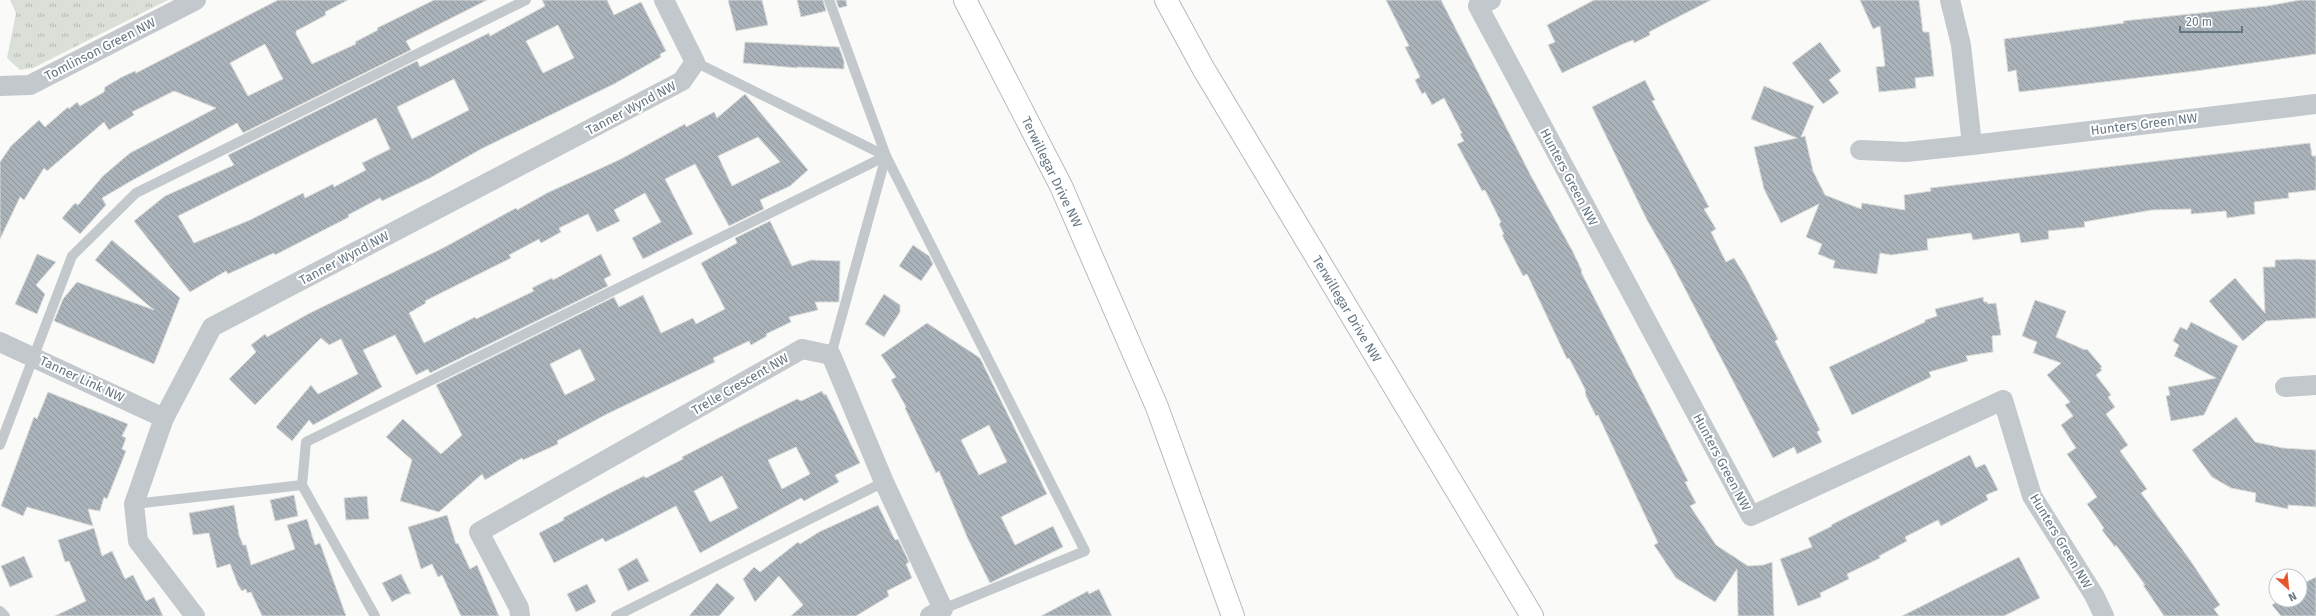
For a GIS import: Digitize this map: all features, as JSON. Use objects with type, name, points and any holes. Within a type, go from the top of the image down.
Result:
[{"type":"main road","name":"Terwillegar Drive NW","points":[[965,0],[1061,186],[1157,407],[1233,616]]},
{"type":"main road","name":"Terwillegar Drive NW","points":[[1166,0],[1207,75],[1532,616]]},
{"type":"street","name":"Tomlinson Green NW","points":[[0,86],[30,85],[196,0]]},
{"type":"street","points":[[664,0],[695,62]]},
{"type":"street","points":[[1950,0],[1961,45],[1972,145]]},
{"type":"street","name":"Hunters Green NW","points":[[1481,2],[1751,516],[2003,400],[2032,496],[2094,596],[2104,616]]},
{"type":"street","name":"Tanner Wynd NW","points":[[195,616],[138,541],[134,504],[164,418],[212,327],[682,81],[695,62]]},
{"type":"street","name":"Hunters Green NW","points":[[1860,150],[1906,152],[2316,104]]},
{"type":"street","name":"Tanner Link NW","points":[[0,342],[164,418]]},
{"type":"street","name":"Trelle Crescent NW","points":[[520,616],[519,608],[479,532],[802,349],[831,355]]},
{"type":"street","points":[[831,355],[937,613]]},
{"type":"street","points":[[2285,386],[2316,385]]},
{"type":"lane","points":[[0,445],[72,256],[136,193],[526,0]]},
{"type":"lane","points":[[829,0],[886,156],[1085,551],[937,613]]},
{"type":"lane","points":[[695,62],[886,156]]},
{"type":"lane","points":[[831,355],[886,156]]},
{"type":"lane","points":[[375,616],[302,485],[306,442],[886,156]]},
{"type":"lane","points":[[616,616],[884,482]]},
{"type":"lane","points":[[134,504],[302,485]]},
{"type":"lane","points":[[0,611],[5,616]]},
{"type":"green space","points":[[10,0],[168,0],[33,68],[20,70],[7,58],[16,13]]},
{"type":"building","points":[[278,0],[348,0],[325,12],[326,15],[296,31],[296,34],[312,64],[356,44],[355,42],[378,30],[377,28],[434,0],[487,0],[406,41],[411,50],[243,133],[237,123],[131,181],[102,198],[106,205],[80,234],[62,218],[75,203],[78,205],[103,176],[130,153],[216,108],[174,91],[132,112],[134,115],[109,130],[104,122],[47,171],[44,168],[24,200],[20,197],[0,239],[0,162],[11,146],[39,120],[45,127],[68,107],[69,109],[77,102],[80,106],[104,92],[105,87],[135,71],[136,73]],"holes":[[[265,44],[283,79],[248,96],[230,63]]]},
{"type":"building","points":[[542,0],[607,0],[614,15],[641,2],[666,51],[660,54],[661,57],[614,84],[481,149],[430,178],[382,201],[380,198],[348,215],[349,217],[275,255],[274,253],[228,274],[226,271],[190,292],[134,221],[165,196],[234,165],[228,155],[417,61],[420,67],[489,33],[490,36],[545,6]],"holes":[[[558,25],[574,58],[543,73],[526,41]],[[454,79],[469,110],[412,139],[397,107]],[[376,118],[390,149],[362,163],[366,170],[334,187],[333,184],[305,198],[303,193],[250,220],[194,243],[178,216]]]},
{"type":"building","points":[[728,0],[762,0],[768,25],[736,31]]},
{"type":"building","points":[[797,0],[823,0],[826,11],[801,17]]},
{"type":"building","points":[[836,0],[846,0],[847,6],[839,8]]},
{"type":"building","points":[[1386,0],[1441,0],[1531,176],[1573,252],[1582,271],[1581,272],[1688,481],[1685,482],[1696,503],[1690,506],[1716,545],[1748,566],[1763,565],[1772,562],[1774,616],[1738,616],[1737,569],[1715,602],[1676,578],[1654,545],[1658,543],[1598,415],[1596,416],[1586,396],[1585,389],[1569,358],[1567,359],[1527,274],[1523,276],[1502,235],[1504,234],[1499,224],[1501,222],[1485,190],[1482,191],[1457,144],[1464,141],[1460,134],[1462,133],[1444,98],[1432,105],[1425,92],[1422,94],[1415,80],[1420,77],[1405,47],[1409,46]]},
{"type":"building","points":[[1594,0],[1711,0],[1649,32],[1650,35],[1634,43],[1633,40],[1623,44],[1562,73],[1548,45],[1555,42],[1547,25]]},
{"type":"building","points":[[1860,0],[1919,0],[1923,32],[1929,32],[1934,76],[1915,78],[1916,88],[1879,92],[1876,67],[1885,66],[1880,26],[1873,29]]},
{"type":"building","points":[[2300,0],[2316,0],[2316,54],[2196,71],[2019,92],[2016,70],[2008,72],[2004,39],[2124,23],[2123,21],[2267,6]]},
{"type":"building","points":[[745,42],[839,47],[844,61],[844,69],[797,68],[743,63]]},
{"type":"building","points":[[1820,42],[1841,71],[1829,80],[1839,93],[1823,104],[1792,63]]},
{"type":"building","points":[[1645,80],[1655,100],[1652,101],[1709,207],[1704,209],[1716,229],[1711,232],[1726,262],[1734,258],[1745,276],[1778,339],[1775,341],[1820,430],[1817,432],[1822,442],[1797,454],[1794,447],[1773,458],[1670,260],[1647,220],[1592,107]]},
{"type":"building","points":[[1764,86],[1814,106],[1801,137],[1805,136],[1813,171],[1825,195],[1861,209],[1862,203],[1905,210],[1904,195],[1931,191],[1930,188],[2310,143],[2312,156],[2316,156],[2316,190],[2288,193],[2289,198],[2254,202],[2255,214],[2227,218],[2226,211],[2191,214],[2191,209],[2152,210],[2084,222],[2085,227],[2048,231],[2049,239],[2021,243],[2019,233],[1973,240],[1971,233],[1927,239],[1928,250],[1891,255],[1880,253],[1877,274],[1833,268],[1835,261],[1818,254],[1822,244],[1806,237],[1819,204],[1781,223],[1764,189],[1754,147],[1797,138],[1751,119]]},
{"type":"building","points":[[745,94],[808,170],[790,186],[760,200],[764,209],[729,226],[695,164],[665,179],[693,234],[643,259],[632,238],[661,222],[645,193],[614,210],[620,221],[597,232],[588,214],[559,228],[561,232],[541,243],[539,239],[509,255],[511,258],[425,301],[426,303],[409,313],[424,343],[475,317],[476,319],[534,291],[532,288],[552,278],[553,280],[601,254],[611,275],[604,279],[608,286],[430,373],[428,369],[416,375],[395,335],[363,350],[382,387],[313,425],[309,420],[292,441],[276,427],[311,385],[318,394],[358,374],[341,339],[329,345],[321,338],[255,405],[229,379],[256,352],[251,345],[265,334],[267,337],[308,314],[445,247],[516,208],[517,210],[547,193],[621,159],[685,124],[686,127],[714,112],[717,118]],"holes":[[[758,137],[780,162],[732,186],[718,156]]]},
{"type":"building","points":[[770,221],[792,266],[811,260],[840,261],[839,302],[815,302],[818,310],[789,317],[791,322],[766,334],[767,336],[751,345],[749,341],[713,358],[715,362],[607,414],[557,441],[558,444],[523,460],[522,458],[485,480],[482,474],[439,512],[400,501],[412,460],[386,437],[403,419],[441,454],[462,435],[436,385],[614,297],[619,307],[643,295],[661,333],[693,318],[696,324],[725,309],[701,263],[737,243],[735,238]],"holes":[[[580,349],[595,380],[565,395],[550,364]]]},
{"type":"building","points":[[112,240],[180,298],[154,364],[54,321],[63,299],[77,282],[154,310],[95,260]]},
{"type":"building","points":[[913,245],[929,256],[933,264],[921,281],[899,266]]},
{"type":"building","points":[[37,254],[56,262],[36,285],[45,294],[37,314],[15,304]]},
{"type":"building","points":[[2275,260],[2316,260],[2316,318],[2266,321],[2243,341],[2209,301],[2235,278],[2265,313],[2263,267],[2275,267]]},
{"type":"building","points":[[884,294],[900,305],[900,312],[884,337],[865,324]]},
{"type":"building","points":[[1983,297],[1984,302],[1987,302],[1988,304],[1996,303],[2001,335],[1992,336],[1993,352],[1966,356],[1968,361],[1929,372],[1931,377],[1852,415],[1829,367],[1925,322],[1925,320],[1937,316],[1935,309]]},
{"type":"building","points":[[2035,300],[2066,311],[2056,337],[2085,350],[2087,349],[2102,367],[2100,368],[2102,370],[2096,375],[2111,395],[2108,397],[2115,407],[2106,414],[2128,445],[2120,451],[2147,489],[2141,493],[2190,560],[2220,605],[2214,609],[2219,616],[2164,616],[2143,585],[2145,585],[2116,545],[2115,547],[2102,530],[2104,528],[2087,504],[2097,497],[2067,454],[2076,448],[2061,425],[2073,416],[2065,405],[2070,402],[2047,375],[2061,363],[2033,353],[2037,342],[2022,336]]},
{"type":"building","points":[[2191,322],[2238,346],[2204,415],[2171,421],[2166,396],[2170,395],[2168,387],[2216,378],[2174,356],[2179,345],[2173,341],[2180,327],[2187,330]]},
{"type":"building","points":[[927,323],[980,358],[1047,494],[1001,517],[1015,545],[1053,526],[1063,547],[990,583],[968,539],[939,471],[936,473],[905,408],[906,407],[891,380],[896,377],[881,355]],"holes":[[[989,425],[1007,462],[979,475],[961,440]]]},
{"type":"building","points":[[822,391],[824,395],[826,394],[860,463],[835,475],[839,482],[804,501],[801,498],[700,553],[676,506],[605,542],[603,538],[554,563],[539,533],[564,520],[563,518],[610,493],[644,476],[646,478],[683,459],[682,457],[744,425],[797,399],[801,401]],"holes":[[[796,447],[810,474],[782,489],[768,460]],[[722,476],[738,508],[710,522],[694,491]]]},
{"type":"building","points":[[48,392],[128,424],[122,436],[126,438],[122,449],[126,451],[107,499],[104,497],[100,511],[88,509],[93,526],[27,507],[23,516],[1,506],[34,417],[37,419]]},
{"type":"building","points":[[2236,417],[2255,442],[2283,448],[2316,450],[2316,507],[2288,505],[2288,509],[2255,502],[2256,493],[2231,488],[2212,477],[2192,450]]},
{"type":"building","points":[[1970,455],[1976,468],[1985,464],[1998,490],[1986,495],[1988,500],[1941,526],[1938,520],[1905,537],[1907,541],[1879,556],[1880,558],[1847,574],[1849,579],[1820,593],[1821,597],[1798,606],[1780,559],[1812,547],[1808,538],[1832,526],[1831,525]]},
{"type":"building","points":[[294,495],[298,516],[275,521],[270,500]]},
{"type":"building","points":[[367,496],[369,519],[346,520],[344,498]]},
{"type":"building","points":[[234,505],[239,535],[243,545],[246,545],[251,565],[295,549],[287,525],[307,519],[315,545],[320,543],[346,616],[262,616],[251,592],[247,593],[246,589],[242,591],[238,585],[230,564],[217,568],[209,533],[193,535],[189,513]]},
{"type":"building","points":[[878,505],[895,540],[898,539],[909,562],[906,564],[912,578],[887,591],[889,596],[856,616],[791,616],[803,605],[779,576],[755,602],[743,579],[754,567],[760,572],[798,542],[800,544],[819,532]]},
{"type":"building","points":[[447,515],[456,544],[458,543],[470,569],[477,565],[499,616],[461,616],[442,575],[438,577],[432,564],[421,569],[408,527]]},
{"type":"building","points":[[94,528],[102,556],[112,551],[125,579],[133,575],[146,601],[154,597],[163,616],[55,616],[86,601],[69,561],[65,562],[58,540]]},
{"type":"building","points":[[24,556],[33,577],[10,587],[1,566]]},
{"type":"building","points":[[2019,557],[2040,598],[2004,616],[1902,616]]},
{"type":"building","points":[[637,558],[649,581],[628,591],[618,569]]},
{"type":"building","points":[[401,574],[411,594],[406,594],[392,602],[382,583]]},
{"type":"building","points":[[2316,577],[2316,616],[2281,616],[2274,608],[2308,608],[2308,581]]},
{"type":"building","points":[[717,583],[735,598],[719,616],[689,616]]},
{"type":"building","points":[[587,584],[596,602],[576,612],[567,594]]},
{"type":"building","points":[[1099,589],[1112,616],[1041,616],[1088,591],[1089,594]]}]
